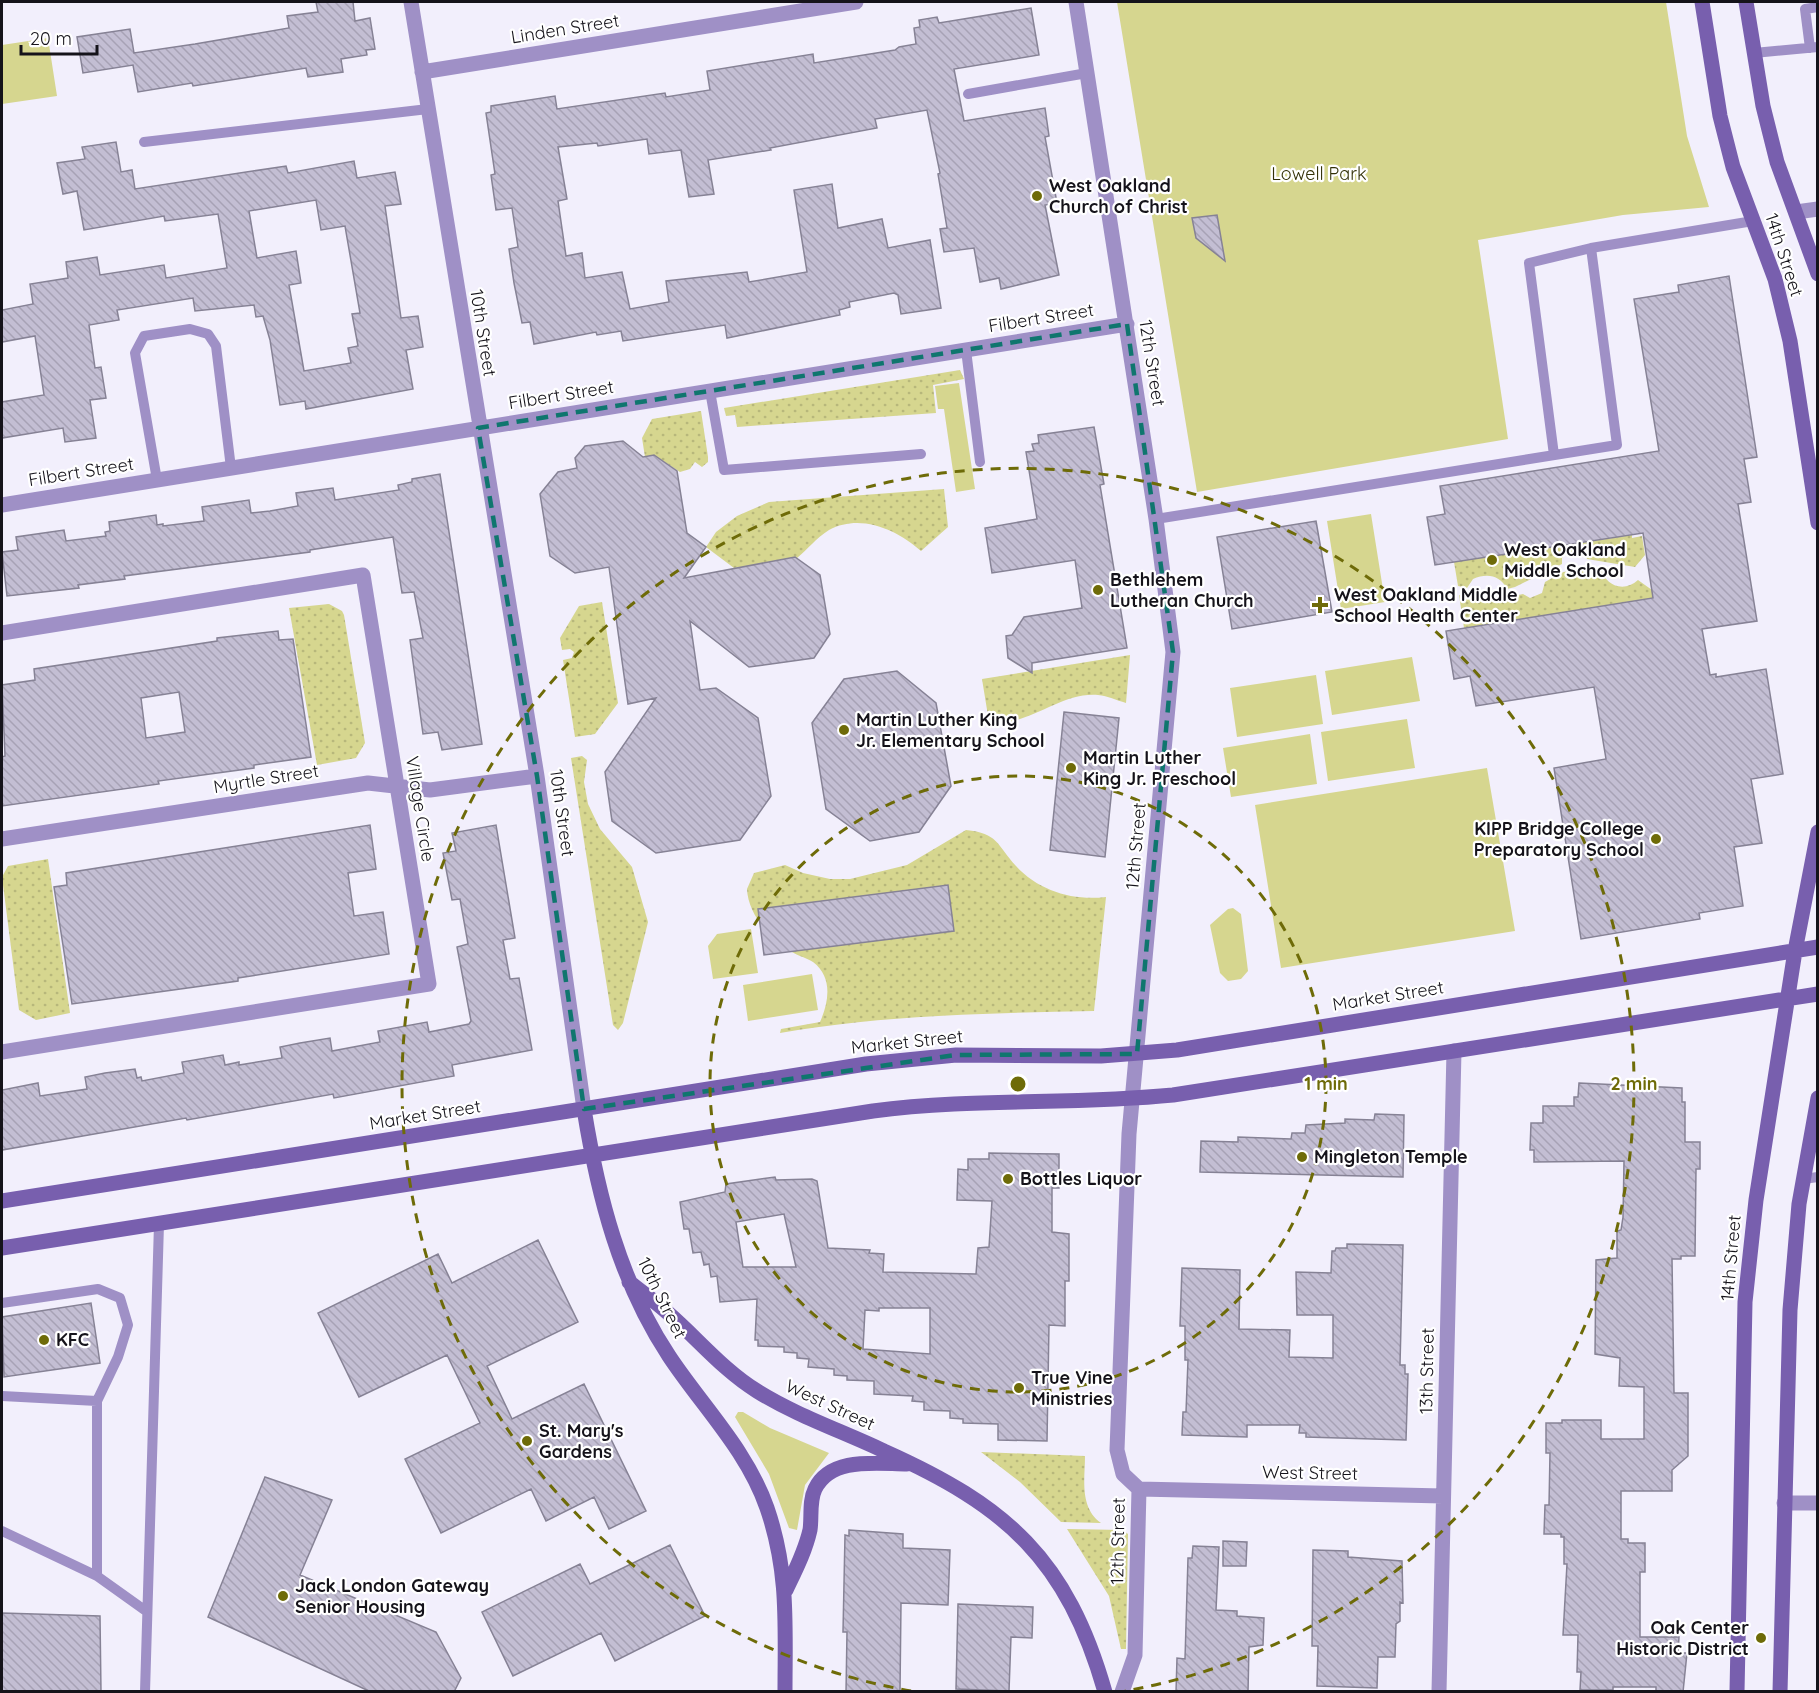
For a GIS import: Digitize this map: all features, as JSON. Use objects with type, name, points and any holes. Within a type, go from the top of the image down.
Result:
[{"type":"main road","name":"14th Street","points":[[1702,2],[1720,116],[1733,167],[1775,279],[1790,341],[1818,523]]},
{"type":"main road","name":"14th Street","points":[[1746,2],[1763,106],[1778,162],[1818,274]]},
{"type":"main road","name":"14th Street","points":[[1737,1692],[1745,1302],[1756,1200],[1787,999],[1818,832]]},
{"type":"main road","name":"Market Street","points":[[2,1201],[911,1059],[956,1055],[1101,1056],[1177,1050],[1818,947]]},
{"type":"main road","points":[[2,1248],[919,1105],[1132,1099],[1818,994]]},
{"type":"main road","points":[[1780,1692],[1790,1310],[1810,1178],[1818,1098]]},
{"type":"main road","name":"10th Street","points":[[585,1109],[599,1193],[629,1282],[669,1356],[751,1472],[767,1507],[786,1590]]},
{"type":"main road","name":"West Street","points":[[629,1282],[669,1313],[726,1369],[756,1391],[821,1424],[913,1465],[968,1493],[998,1513],[1029,1542],[1070,1602],[1105,1692]]},
{"type":"main road","points":[[785,1692],[786,1590],[801,1560],[810,1530],[815,1489],[826,1476],[856,1463],[913,1465]]},
{"type":"street","name":"10th Street","points":[[411,2],[478,428],[537,776],[585,1109]]},
{"type":"street","name":"Linden Street","points":[[422,72],[856,2]]},
{"type":"street","name":"12th Street","points":[[1076,2],[1156,519],[1173,652],[1132,1099],[1118,1450],[1123,1474],[1139,1489],[1135,1655],[1122,1692]]},
{"type":"street","points":[[1796,212],[1818,209]]},
{"type":"street","name":"Filbert Street","points":[[2,505],[1126,324]]},
{"type":"street","name":"Village Circle","points":[[2,633],[363,575],[429,984],[2,1052]]},
{"type":"street","name":"Myrtle Street","points":[[2,839],[368,783],[430,790],[537,776]]},
{"type":"street","name":"13th Street","points":[[1439,1692],[1454,1051]]},
{"type":"street","name":"West Street","points":[[1139,1489],[1443,1496]]},
{"type":"street","points":[[1784,1503],[1818,1503]]},
{"type":"lane","points":[[1755,53],[1814,47],[1805,9],[1818,7]]},
{"type":"lane","points":[[968,94],[1087,73]]},
{"type":"lane","points":[[144,142],[428,109]]},
{"type":"lane","points":[[1554,455],[1529,263],[1591,248],[1753,222]]},
{"type":"lane","points":[[1156,519],[1617,445],[1591,248]]},
{"type":"lane","points":[[157,480],[135,353],[144,336],[190,329],[208,334],[216,346],[231,468]]},
{"type":"lane","points":[[966,350],[980,462]]},
{"type":"lane","points":[[711,391],[724,470],[921,454]]},
{"type":"lane","points":[[145,1692],[159,1224]]},
{"type":"lane","points":[[2,1303],[98,1289],[120,1298],[128,1325],[118,1357],[97,1401],[97,1576]]},
{"type":"lane","points":[[2,1396],[97,1401]]},
{"type":"lane","points":[[2,1531],[97,1576],[146,1611]]},
{"type":"highlighted area","points":[[1127,324],[1173,652],[1137,1054],[956,1055],[584,1109],[537,776],[478,428]]},
{"type":"green space","name":"Lowell Park","points":[[1117,2],[1666,2],[1687,136],[1709,207],[1623,215],[1478,240],[1508,439],[1197,492]]},
{"type":"green space","points":[[48,38],[57,96],[2,104],[2,45]]},
{"type":"green space","points":[[960,370],[964,379],[933,385],[936,413],[737,427],[735,415],[726,416],[724,408]]},
{"type":"green space","points":[[959,383],[975,489],[956,492],[944,409],[938,409],[935,386]]},
{"type":"green space","points":[[701,411],[708,457],[708,462],[702,467],[695,462],[690,469],[680,472],[654,455],[645,457],[642,438],[652,419]]},
{"type":"green space","points":[[944,489],[948,527],[921,551],[890,531],[878,526],[854,523],[829,530],[797,558],[734,568],[706,547],[716,532],[737,516],[769,502]]},
{"type":"green space","points":[[1371,514],[1385,602],[1341,609],[1327,521]]},
{"type":"green space","points":[[1632,535],[1632,538],[1642,536],[1645,555],[1635,567],[1587,559],[1585,554],[1573,552],[1562,558],[1562,564],[1515,587],[1507,589],[1493,576],[1473,579],[1467,588],[1458,586],[1454,562]]},
{"type":"green space","points":[[1601,568],[1606,579],[1616,586],[1627,586],[1638,580],[1652,590],[1653,598],[1464,628],[1459,595],[1491,601],[1523,594],[1530,598],[1542,593],[1545,582],[1563,572]]},
{"type":"green space","points":[[602,602],[618,703],[595,734],[575,737],[563,660],[572,658],[574,652],[570,649],[562,650],[560,638],[579,606]]},
{"type":"green space","points":[[329,604],[342,611],[344,615],[365,743],[356,758],[317,765],[289,608]]},
{"type":"green space","points":[[1130,655],[1126,703],[1098,695],[1083,696],[1017,720],[989,722],[982,679]]},
{"type":"green space","points":[[1412,657],[1420,701],[1332,715],[1325,671]]},
{"type":"green space","points":[[1316,675],[1323,724],[1237,737],[1230,688]]},
{"type":"green space","points":[[1407,719],[1415,768],[1328,781],[1321,732]]},
{"type":"green space","points":[[1310,734],[1317,784],[1231,797],[1223,748]]},
{"type":"green space","points":[[582,756],[587,760],[584,782],[588,804],[600,829],[632,867],[648,922],[623,1023],[618,1030],[613,1025],[571,758]]},
{"type":"green space","points":[[1487,768],[1515,931],[1281,968],[1255,805]]},
{"type":"green space","points":[[966,830],[991,837],[1025,875],[1046,888],[1069,896],[1106,897],[1094,1011],[975,1014],[897,1019],[780,1033],[781,1029],[820,1022],[826,1006],[826,982],[824,975],[813,962],[780,944],[760,924],[748,898],[747,889],[754,873],[785,865],[803,873],[830,879],[850,879],[907,865]]},
{"type":"green space","points":[[48,859],[70,1013],[36,1020],[19,1010],[2,877],[8,866]]},
{"type":"green space","points":[[1233,908],[1241,914],[1248,971],[1241,979],[1228,981],[1220,973],[1210,925],[1228,909]]},
{"type":"green space","points":[[751,929],[758,973],[713,979],[708,946],[717,934]]},
{"type":"green space","points":[[812,974],[818,1010],[748,1021],[743,985]]},
{"type":"green space","points":[[738,1412],[743,1412],[770,1428],[829,1453],[805,1485],[797,1530],[789,1528],[769,1474],[735,1417]]},
{"type":"green space","points":[[981,1452],[1085,1456],[1086,1501],[1089,1509],[1101,1523],[1061,1522],[1020,1482]]},
{"type":"green space","points":[[1067,1529],[1123,1530],[1128,1534],[1126,1649],[1121,1649],[1109,1596]]},
{"type":"building","points":[[316,2],[353,2],[355,21],[370,18],[375,49],[366,50],[367,55],[341,59],[343,72],[308,77],[306,68],[193,86],[192,83],[138,92],[133,65],[83,73],[77,37],[130,29],[134,53],[289,28],[287,16],[318,12]]},
{"type":"building","points":[[1031,8],[1039,55],[954,69],[964,121],[1045,108],[1049,136],[1045,137],[1057,203],[1045,205],[1059,275],[1001,289],[999,278],[980,282],[974,248],[944,252],[940,229],[947,228],[938,174],[940,173],[927,110],[875,119],[877,128],[770,148],[771,150],[708,160],[714,194],[689,197],[681,150],[649,154],[647,139],[598,146],[597,143],[558,147],[567,199],[558,201],[566,256],[582,253],[585,278],[622,272],[630,309],[669,302],[666,281],[747,272],[749,282],[807,272],[794,190],[832,184],[838,228],[882,219],[888,248],[930,240],[941,308],[901,314],[898,295],[894,293],[849,302],[850,307],[839,310],[840,315],[727,338],[725,325],[623,341],[621,331],[597,335],[596,332],[534,344],[530,322],[522,323],[514,283],[509,249],[518,247],[512,208],[496,210],[491,175],[495,174],[486,113],[491,112],[491,106],[555,96],[557,109],[665,93],[666,97],[710,90],[707,71],[813,54],[814,63],[895,50],[916,44],[914,28],[920,27],[919,20],[937,17],[939,23]]},
{"type":"building","points":[[116,142],[121,172],[132,170],[135,189],[286,166],[288,173],[354,161],[357,178],[395,172],[401,204],[385,206],[401,318],[418,316],[423,347],[406,350],[413,389],[306,409],[305,401],[280,405],[270,340],[263,316],[256,317],[254,305],[195,311],[193,298],[117,310],[119,320],[89,325],[95,368],[101,367],[106,398],[90,400],[96,438],[65,442],[63,428],[2,438],[2,402],[44,395],[35,336],[2,342],[2,310],[33,304],[30,284],[68,278],[66,262],[97,257],[100,275],[164,265],[166,278],[227,268],[218,214],[165,221],[164,216],[84,230],[77,191],[63,194],[57,163],[85,159],[82,147]],"holes":[[[316,200],[321,230],[345,226],[360,313],[352,314],[358,346],[348,348],[351,363],[304,371],[289,285],[301,283],[296,251],[257,258],[249,211]]]},
{"type":"building","points":[[1217,215],[1225,261],[1196,238],[1192,218]]},
{"type":"building","points":[[1729,276],[1757,457],[1744,459],[1751,502],[1738,504],[1757,621],[1702,629],[1710,675],[1716,674],[1716,677],[1766,669],[1783,774],[1751,779],[1762,843],[1734,847],[1743,906],[1699,913],[1700,919],[1581,939],[1554,768],[1606,759],[1594,687],[1476,706],[1470,676],[1454,679],[1446,631],[1653,598],[1643,533],[1435,565],[1427,517],[1445,514],[1440,486],[1659,451],[1634,299],[1679,292],[1678,285]]},
{"type":"building","name":"Bethlehem Lutheran Church","points":[[1094,427],[1104,484],[1100,485],[1127,648],[1032,663],[1032,673],[1008,658],[1006,636],[1012,635],[1024,617],[1082,608],[1075,560],[992,573],[985,528],[1037,519],[1026,452],[1034,451],[1032,444],[1039,443],[1038,435]]},
{"type":"building","points":[[623,441],[643,457],[654,455],[677,471],[687,533],[706,547],[684,578],[795,557],[820,575],[830,634],[814,658],[749,667],[690,621],[700,690],[716,688],[758,718],[771,796],[740,840],[656,853],[612,821],[605,772],[656,698],[628,704],[609,567],[575,573],[550,556],[540,494],[558,472],[577,468],[575,458],[585,446]]},
{"type":"building","points":[[440,474],[482,744],[442,750],[438,732],[423,734],[410,640],[423,638],[414,592],[402,593],[393,537],[310,550],[310,552],[124,576],[125,579],[78,585],[79,588],[7,596],[2,552],[18,550],[16,537],[64,530],[66,541],[106,536],[105,532],[110,531],[109,522],[156,515],[157,525],[163,524],[163,526],[204,521],[202,507],[249,500],[251,513],[270,511],[298,506],[296,493],[333,488],[335,500],[399,490],[398,485],[412,482],[412,479]]},
{"type":"building","points":[[1316,521],[1332,612],[1232,629],[1217,537]]},
{"type":"building","points":[[278,631],[279,640],[293,639],[311,757],[254,765],[254,768],[158,781],[159,784],[2,806],[2,757],[5,756],[2,685],[35,680],[34,669],[217,641],[217,638]],"holes":[[[179,692],[185,732],[146,738],[141,698]]]},
{"type":"building","points":[[897,671],[936,703],[951,786],[919,832],[870,841],[826,809],[812,723],[844,679]]},
{"type":"building","points":[[1064,712],[1119,718],[1105,857],[1050,850]]},
{"type":"building","points":[[370,825],[376,869],[348,873],[354,916],[383,912],[389,954],[238,978],[238,981],[72,1004],[54,887],[67,885],[66,873]]},
{"type":"building","points":[[496,825],[515,938],[503,940],[510,979],[519,978],[532,1050],[452,1065],[454,1076],[334,1098],[333,1094],[2,1150],[2,1090],[38,1083],[40,1096],[87,1089],[85,1077],[105,1073],[135,1069],[137,1078],[141,1077],[142,1081],[184,1073],[182,1062],[223,1055],[225,1065],[239,1062],[239,1065],[282,1058],[280,1047],[300,1043],[330,1038],[332,1051],[380,1042],[378,1031],[427,1022],[429,1032],[469,1024],[471,1021],[457,947],[468,944],[460,899],[452,900],[443,853],[456,851],[452,833]]},
{"type":"building","points":[[948,885],[954,931],[764,955],[758,909]]},
{"type":"building","points":[[1579,1083],[1682,1088],[1682,1102],[1685,1102],[1685,1142],[1700,1142],[1700,1169],[1696,1169],[1695,1256],[1681,1256],[1681,1259],[1672,1259],[1674,1393],[1688,1393],[1688,1456],[1672,1470],[1672,1491],[1621,1491],[1621,1539],[1628,1539],[1628,1543],[1645,1543],[1645,1572],[1640,1572],[1640,1637],[1679,1637],[1678,1653],[1687,1653],[1683,1692],[1656,1691],[1656,1687],[1580,1690],[1581,1672],[1577,1672],[1578,1635],[1563,1635],[1567,1564],[1564,1564],[1564,1537],[1561,1537],[1561,1534],[1544,1534],[1545,1505],[1549,1505],[1550,1453],[1546,1453],[1546,1423],[1562,1423],[1562,1420],[1601,1420],[1601,1439],[1644,1439],[1644,1387],[1619,1386],[1620,1358],[1595,1354],[1596,1260],[1617,1258],[1617,1231],[1621,1230],[1623,1217],[1624,1161],[1534,1162],[1534,1150],[1530,1150],[1531,1123],[1543,1123],[1543,1106],[1574,1106],[1574,1097],[1578,1097]]},
{"type":"building","name":"Mingleton Temple","points":[[1375,1114],[1404,1115],[1403,1177],[1200,1172],[1201,1141],[1238,1142],[1238,1137],[1291,1139],[1292,1133],[1305,1133],[1306,1125],[1345,1123],[1345,1119],[1374,1120]]},
{"type":"building","points":[[989,1153],[1059,1154],[1059,1188],[1052,1188],[1052,1232],[1069,1234],[1069,1281],[1065,1281],[1065,1326],[1049,1325],[1047,1441],[998,1440],[998,1424],[963,1423],[963,1419],[950,1418],[950,1411],[924,1410],[924,1402],[912,1401],[913,1396],[874,1394],[874,1381],[847,1380],[847,1376],[834,1375],[834,1369],[808,1367],[809,1359],[797,1358],[797,1353],[784,1352],[784,1347],[758,1346],[758,1340],[755,1340],[757,1299],[720,1302],[717,1276],[711,1277],[709,1264],[704,1265],[701,1252],[693,1253],[689,1229],[684,1229],[680,1202],[725,1192],[726,1184],[775,1177],[776,1180],[812,1179],[817,1181],[828,1248],[870,1250],[869,1253],[884,1254],[883,1272],[976,1274],[978,1248],[989,1247],[992,1201],[957,1200],[958,1169],[968,1170],[968,1159],[989,1159]],"holes":[[[784,1214],[796,1267],[743,1267],[736,1222]],[[879,1308],[930,1308],[930,1354],[863,1349],[865,1310],[879,1311]]]},
{"type":"building","name":"St. Mary's Gardens","points":[[538,1240],[578,1322],[487,1366],[512,1419],[584,1384],[646,1511],[609,1529],[594,1497],[546,1521],[531,1489],[441,1533],[405,1459],[480,1423],[447,1355],[359,1397],[318,1313],[438,1254],[452,1283]]},
{"type":"building","points":[[1347,1244],[1403,1245],[1400,1365],[1405,1365],[1405,1374],[1408,1374],[1406,1440],[1306,1437],[1306,1433],[1299,1433],[1300,1425],[1247,1425],[1247,1437],[1182,1435],[1183,1412],[1186,1412],[1188,1360],[1185,1360],[1185,1326],[1180,1326],[1182,1268],[1240,1270],[1239,1329],[1290,1330],[1289,1357],[1333,1358],[1333,1315],[1297,1315],[1296,1272],[1331,1273],[1332,1251],[1336,1248],[1347,1248]]},
{"type":"building","points":[[91,1303],[100,1363],[4,1377],[2,1317]]},
{"type":"building","name":"Jack London Gateway Senior Housing","points":[[265,1477],[332,1500],[300,1575],[436,1632],[461,1678],[454,1692],[371,1692],[208,1617]]},
{"type":"building","points":[[849,1530],[903,1534],[903,1548],[950,1550],[948,1605],[901,1603],[900,1692],[846,1692],[847,1632],[843,1632],[845,1535],[849,1536]]},
{"type":"building","points":[[1223,1541],[1247,1542],[1246,1566],[1223,1566]]},
{"type":"building","points":[[670,1545],[705,1616],[615,1661],[601,1633],[513,1676],[482,1612],[580,1564],[590,1584]]},
{"type":"building","points":[[1193,1546],[1219,1547],[1216,1610],[1237,1611],[1237,1616],[1264,1618],[1263,1645],[1249,1647],[1248,1692],[1176,1692],[1177,1658],[1185,1659],[1188,1558],[1192,1558]]},
{"type":"building","points":[[1313,1550],[1348,1551],[1348,1557],[1402,1561],[1403,1603],[1400,1602],[1400,1621],[1396,1624],[1395,1657],[1378,1657],[1377,1688],[1317,1686],[1318,1646],[1312,1646]]},
{"type":"building","points":[[958,1604],[1033,1607],[1032,1638],[1011,1637],[1009,1691],[956,1689]]},
{"type":"building","points":[[2,1613],[100,1616],[101,1692],[2,1692]]},
{"type":"place","name":"West Oakland Church of Christ","points":[[1037,196]]},
{"type":"place","name":"West Oakland Middle School","points":[[1492,560]]},
{"type":"place","name":"Bethlehem Lutheran Church","points":[[1098,590]]},
{"type":"place","name":"West Oakland Middle School Health Center","points":[[1320,605]]},
{"type":"place","name":"Martin Luther King Jr. Elementary School","points":[[844,730]]},
{"type":"place","name":"Martin Luther King Jr. Preschool","points":[[1071,768]]},
{"type":"place","name":"KIPP Bridge College Preparatory School","points":[[1656,839]]},
{"type":"place","name":"Mingleton Temple","points":[[1302,1157]]},
{"type":"place","name":"Bottles Liquor","points":[[1008,1179]]},
{"type":"place","name":"KFC","points":[[44,1340]]},
{"type":"place","name":"True Vine Ministries","points":[[1019,1388]]},
{"type":"place","name":"St. Mary's Gardens","points":[[527,1441]]},
{"type":"place","name":"Jack London Gateway Senior Housing","points":[[283,1596]]},
{"type":"place","name":"Oak Center Historic District","points":[[1761,1638]]}]
